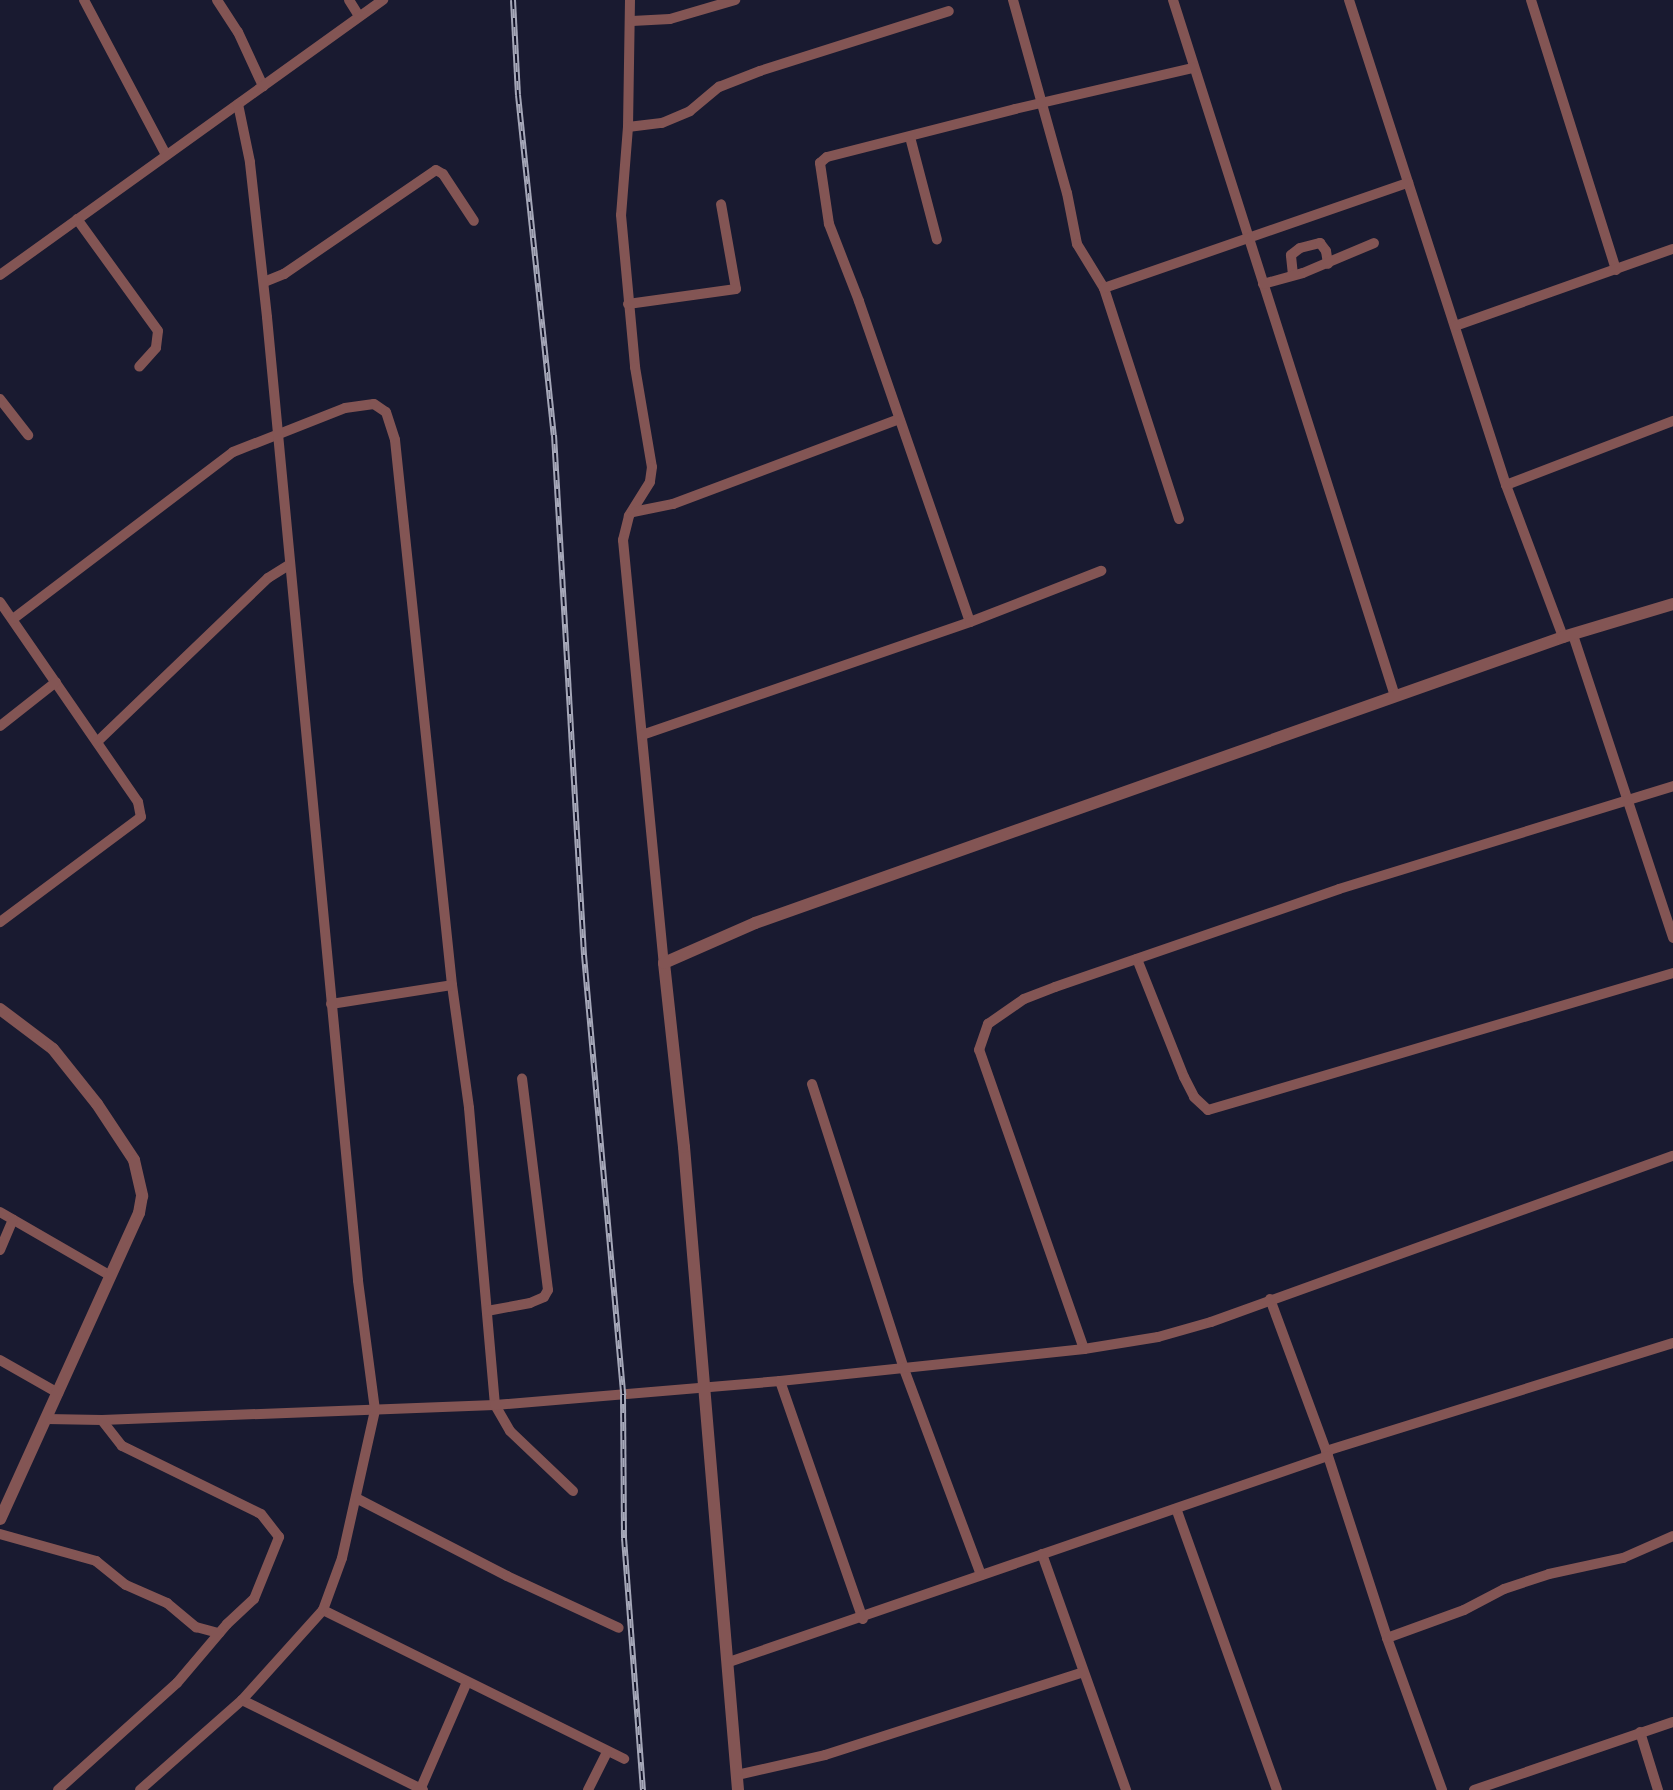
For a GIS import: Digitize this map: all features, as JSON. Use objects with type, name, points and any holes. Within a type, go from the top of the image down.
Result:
[{"type":"street","points":[[84,0],[166,155]]},
{"type":"street","points":[[217,0],[244,41],[263,86]]},
{"type":"street","points":[[349,0],[359,16]]},
{"type":"street","points":[[0,275],[383,0]]},
{"type":"street","points":[[630,0],[628,127],[621,215],[628,304],[652,467],[650,482],[633,512],[623,540],[704,1388],[738,1790]]},
{"type":"street","points":[[632,21],[670,19],[735,0]]},
{"type":"street","points":[[1013,0],[1067,193],[1077,244],[1104,288],[1179,519]]},
{"type":"street","points":[[1173,0],[1395,696]]},
{"type":"street","points":[[1349,0],[1506,485],[1568,636],[1628,801],[1673,938]]},
{"type":"street","points":[[1531,0],[1616,270]]},
{"type":"street","points":[[628,127],[662,123],[690,111],[719,87],[760,71],[949,11]]},
{"type":"street","points":[[970,622],[829,224],[819,167],[827,157],[1193,68]]},
{"type":"street","points":[[148,1788],[242,1700],[323,1610],[342,1558],[375,1410],[362,1322],[264,282],[250,162],[238,104]]},
{"type":"street","points":[[910,137],[937,240]]},
{"type":"street","points":[[264,282],[284,274],[436,170],[443,174],[474,221]]},
{"type":"street","points":[[1104,288],[1408,183]]},
{"type":"street","points":[[628,304],[735,290],[737,279],[721,204]]},
{"type":"street","points":[[77,219],[158,331],[156,348],[139,367]]},
{"type":"street","points":[[1293,275],[1291,255],[1300,248],[1320,243],[1326,251],[1328,264]]},
{"type":"street","points":[[1263,284],[1328,264],[1351,250],[1374,243]]},
{"type":"street","points":[[1455,326],[1673,249]]},
{"type":"street","points":[[0,399],[28,435]]},
{"type":"street","points":[[13,619],[218,462],[277,435],[366,404],[379,407],[390,419],[395,440],[452,985],[469,1108],[495,1405],[510,1431],[573,1491]]},
{"type":"street","points":[[633,512],[673,504],[899,419]]},
{"type":"street","points":[[1506,485],[1673,421]]},
{"type":"street","points":[[97,742],[268,578],[289,565]]},
{"type":"street","points":[[642,735],[970,622],[1101,571]]},
{"type":"street","points":[[0,602],[138,802],[141,817],[0,922]]},
{"type":"street","points":[[664,963],[755,923],[1395,696],[1568,636],[1673,604]]},
{"type":"street","points":[[0,726],[56,682]]},
{"type":"street","points":[[1084,1349],[979,1050],[988,1024],[1024,999],[1137,959],[1339,889],[1673,786]]},
{"type":"street","points":[[1137,959],[1184,1077],[1194,1097],[1208,1110],[1673,973]]},
{"type":"street","points":[[331,1004],[452,985]]},
{"type":"street","points":[[0,1009],[53,1049],[97,1104],[134,1160],[142,1196],[139,1213],[0,1519]]},
{"type":"street","points":[[487,1311],[530,1303],[544,1297],[548,1290],[522,1079]]},
{"type":"street","points":[[812,1084],[904,1369],[981,1575]]},
{"type":"street","points":[[47,1419],[102,1420],[495,1405],[780,1381],[1084,1349],[1158,1337],[1673,1156]]},
{"type":"street","points":[[0,1212],[111,1276]]},
{"type":"street","points":[[0,1250],[13,1220]]},
{"type":"street","points":[[1270,1299],[1327,1454],[1382,1624],[1442,1790]]},
{"type":"street","points":[[729,1662],[1177,1511],[1327,1454],[1673,1343]]},
{"type":"street","points":[[0,1360],[58,1393]]},
{"type":"street","points":[[780,1381],[863,1619]]},
{"type":"street","points":[[58,1790],[177,1683],[219,1633],[254,1599],[279,1537],[261,1514],[139,1457],[122,1446],[102,1420]]},
{"type":"street","points":[[356,1498],[535,1590],[619,1628]]},
{"type":"street","points":[[1177,1511],[1277,1790]]},
{"type":"street","points":[[0,1534],[96,1561],[126,1585],[167,1603],[196,1627],[219,1633]]},
{"type":"street","points":[[1387,1638],[1464,1610],[1504,1589],[1549,1574],[1623,1558],[1673,1536]]},
{"type":"street","points":[[1042,1554],[1126,1790]]},
{"type":"street","points":[[323,1610],[624,1759]]},
{"type":"street","points":[[1382,1624],[1412,1628]]},
{"type":"street","points":[[737,1775],[825,1755],[1083,1672]]},
{"type":"street","points":[[242,1700],[421,1790],[467,1682]]},
{"type":"street","points":[[1474,1790],[1673,1722]]},
{"type":"street","points":[[1640,1732],[1658,1790]]},
{"type":"street","points":[[588,1790],[607,1752]]},
{"type":"railway","points":[[513,0],[518,95],[554,435],[584,955],[623,1395],[624,1538],[643,1790]]}]
